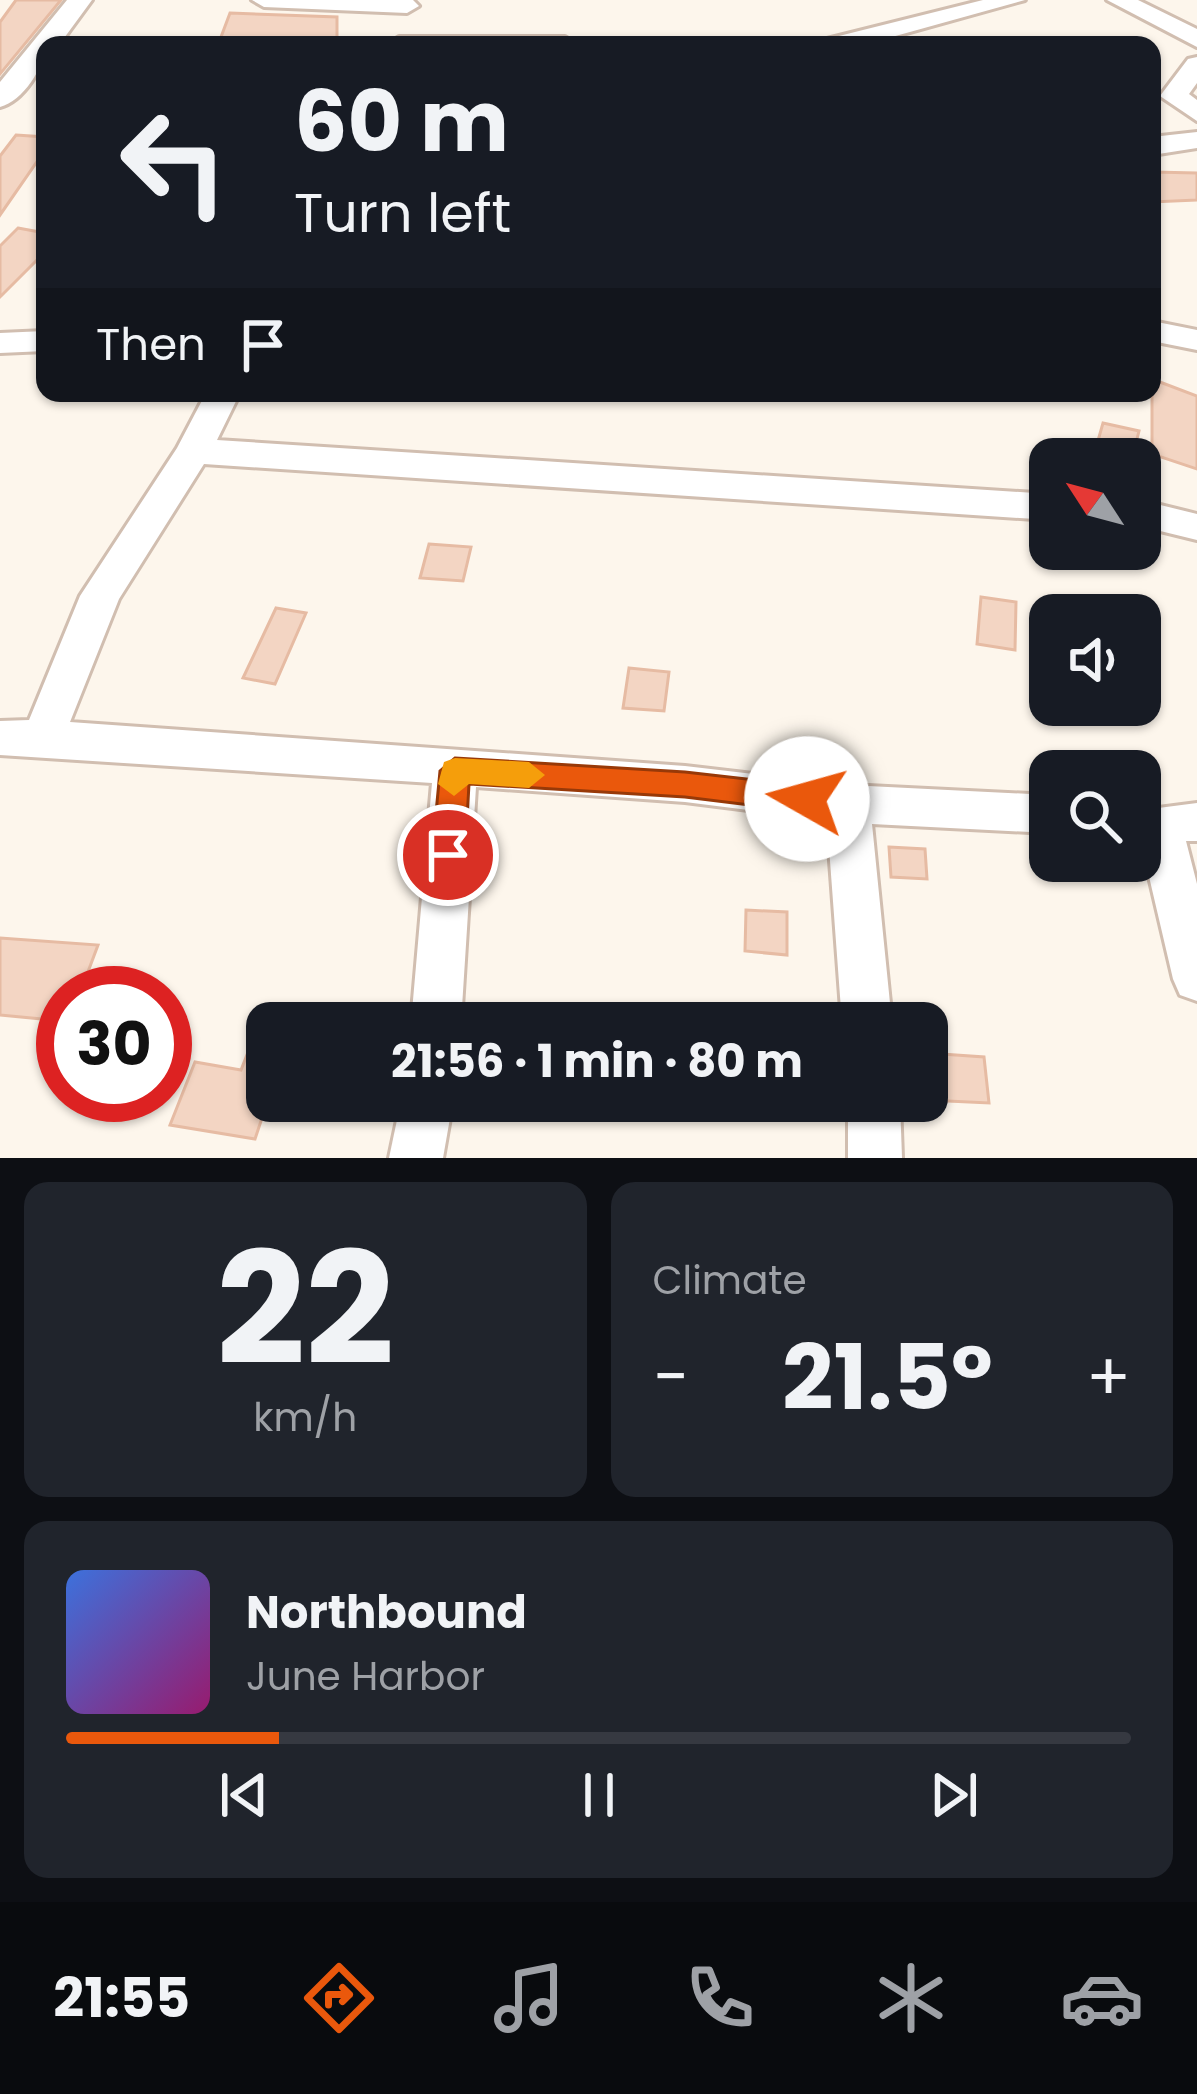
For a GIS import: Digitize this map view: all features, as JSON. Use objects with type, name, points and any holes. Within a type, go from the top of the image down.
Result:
[{"type":"street","points":[[53,36],[80,0]]},
{"type":"street","points":[[264,0],[409,3],[401,36]]},
{"type":"street","points":[[868,36],[1013,0]]},
{"type":"street","points":[[1119,0],[1197,39]]},
{"type":"street","points":[[1197,65],[1174,96],[1197,112]]},
{"type":"street","points":[[0,99],[36,72]]},
{"type":"street","points":[[1161,145],[1197,140]]},
{"type":"street","points":[[1161,333],[1197,340]]},
{"type":"street","points":[[3,350],[36,343]]},
{"type":"street","points":[[218,402],[194,451],[100,596],[21,738],[685,784],[848,804],[1029,813]]},
{"type":"street","points":[[194,451],[1029,506]]},
{"type":"street","points":[[1161,518],[1197,527]]},
{"type":"street","points":[[438,1002],[455,771]]},
{"type":"street","points":[[848,804],[865,1002]]},
{"type":"street","points":[[1165,822],[1197,979]]},
{"type":"street","points":[[416,1158],[424,1122]]},
{"type":"street","points":[[874,1122],[875,1158]]},
{"type":"building","points":[[16,0],[61,0],[0,74],[0,22]]},
{"type":"building","points":[[230,13],[337,17],[337,36],[221,36]]},
{"type":"building","points":[[16,135],[36,136],[36,163],[0,215],[0,156]]},
{"type":"building","points":[[1161,172],[1197,173],[1197,200],[1161,202]]},
{"type":"building","points":[[18,228],[36,231],[36,261],[0,297],[0,246]]},
{"type":"building","points":[[1161,382],[1197,396],[1197,469],[1161,457],[1161,438],[1152,438],[1152,402],[1161,402]]},
{"type":"building","points":[[1103,423],[1139,431],[1137,438],[1099,438]]},
{"type":"building","points":[[429,544],[471,547],[463,581],[420,578]]},
{"type":"building","points":[[981,597],[1016,602],[1015,650],[977,644]]},
{"type":"building","points":[[276,608],[306,613],[275,684],[243,678]]},
{"type":"building","points":[[629,668],[669,672],[664,711],[623,708]]},
{"type":"building","points":[[889,847],[925,849],[927,879],[891,877]]},
{"type":"building","points":[[746,910],[787,912],[787,955],[745,951]]},
{"type":"building","points":[[0,938],[98,945],[90,966],[36,966],[36,1018],[0,1015]]},
{"type":"building","points":[[948,1054],[984,1057],[989,1103],[948,1101]]},
{"type":"building","points":[[246,1057],[246,1122],[261,1122],[255,1139],[170,1125],[192,1122],[195,1062],[241,1070]]},
{"type":"slow traffic","points":[[454,784],[455,771],[529,775]]},
{"type":"route","points":[[448,855],[455,771],[685,784],[807,799]]}]
